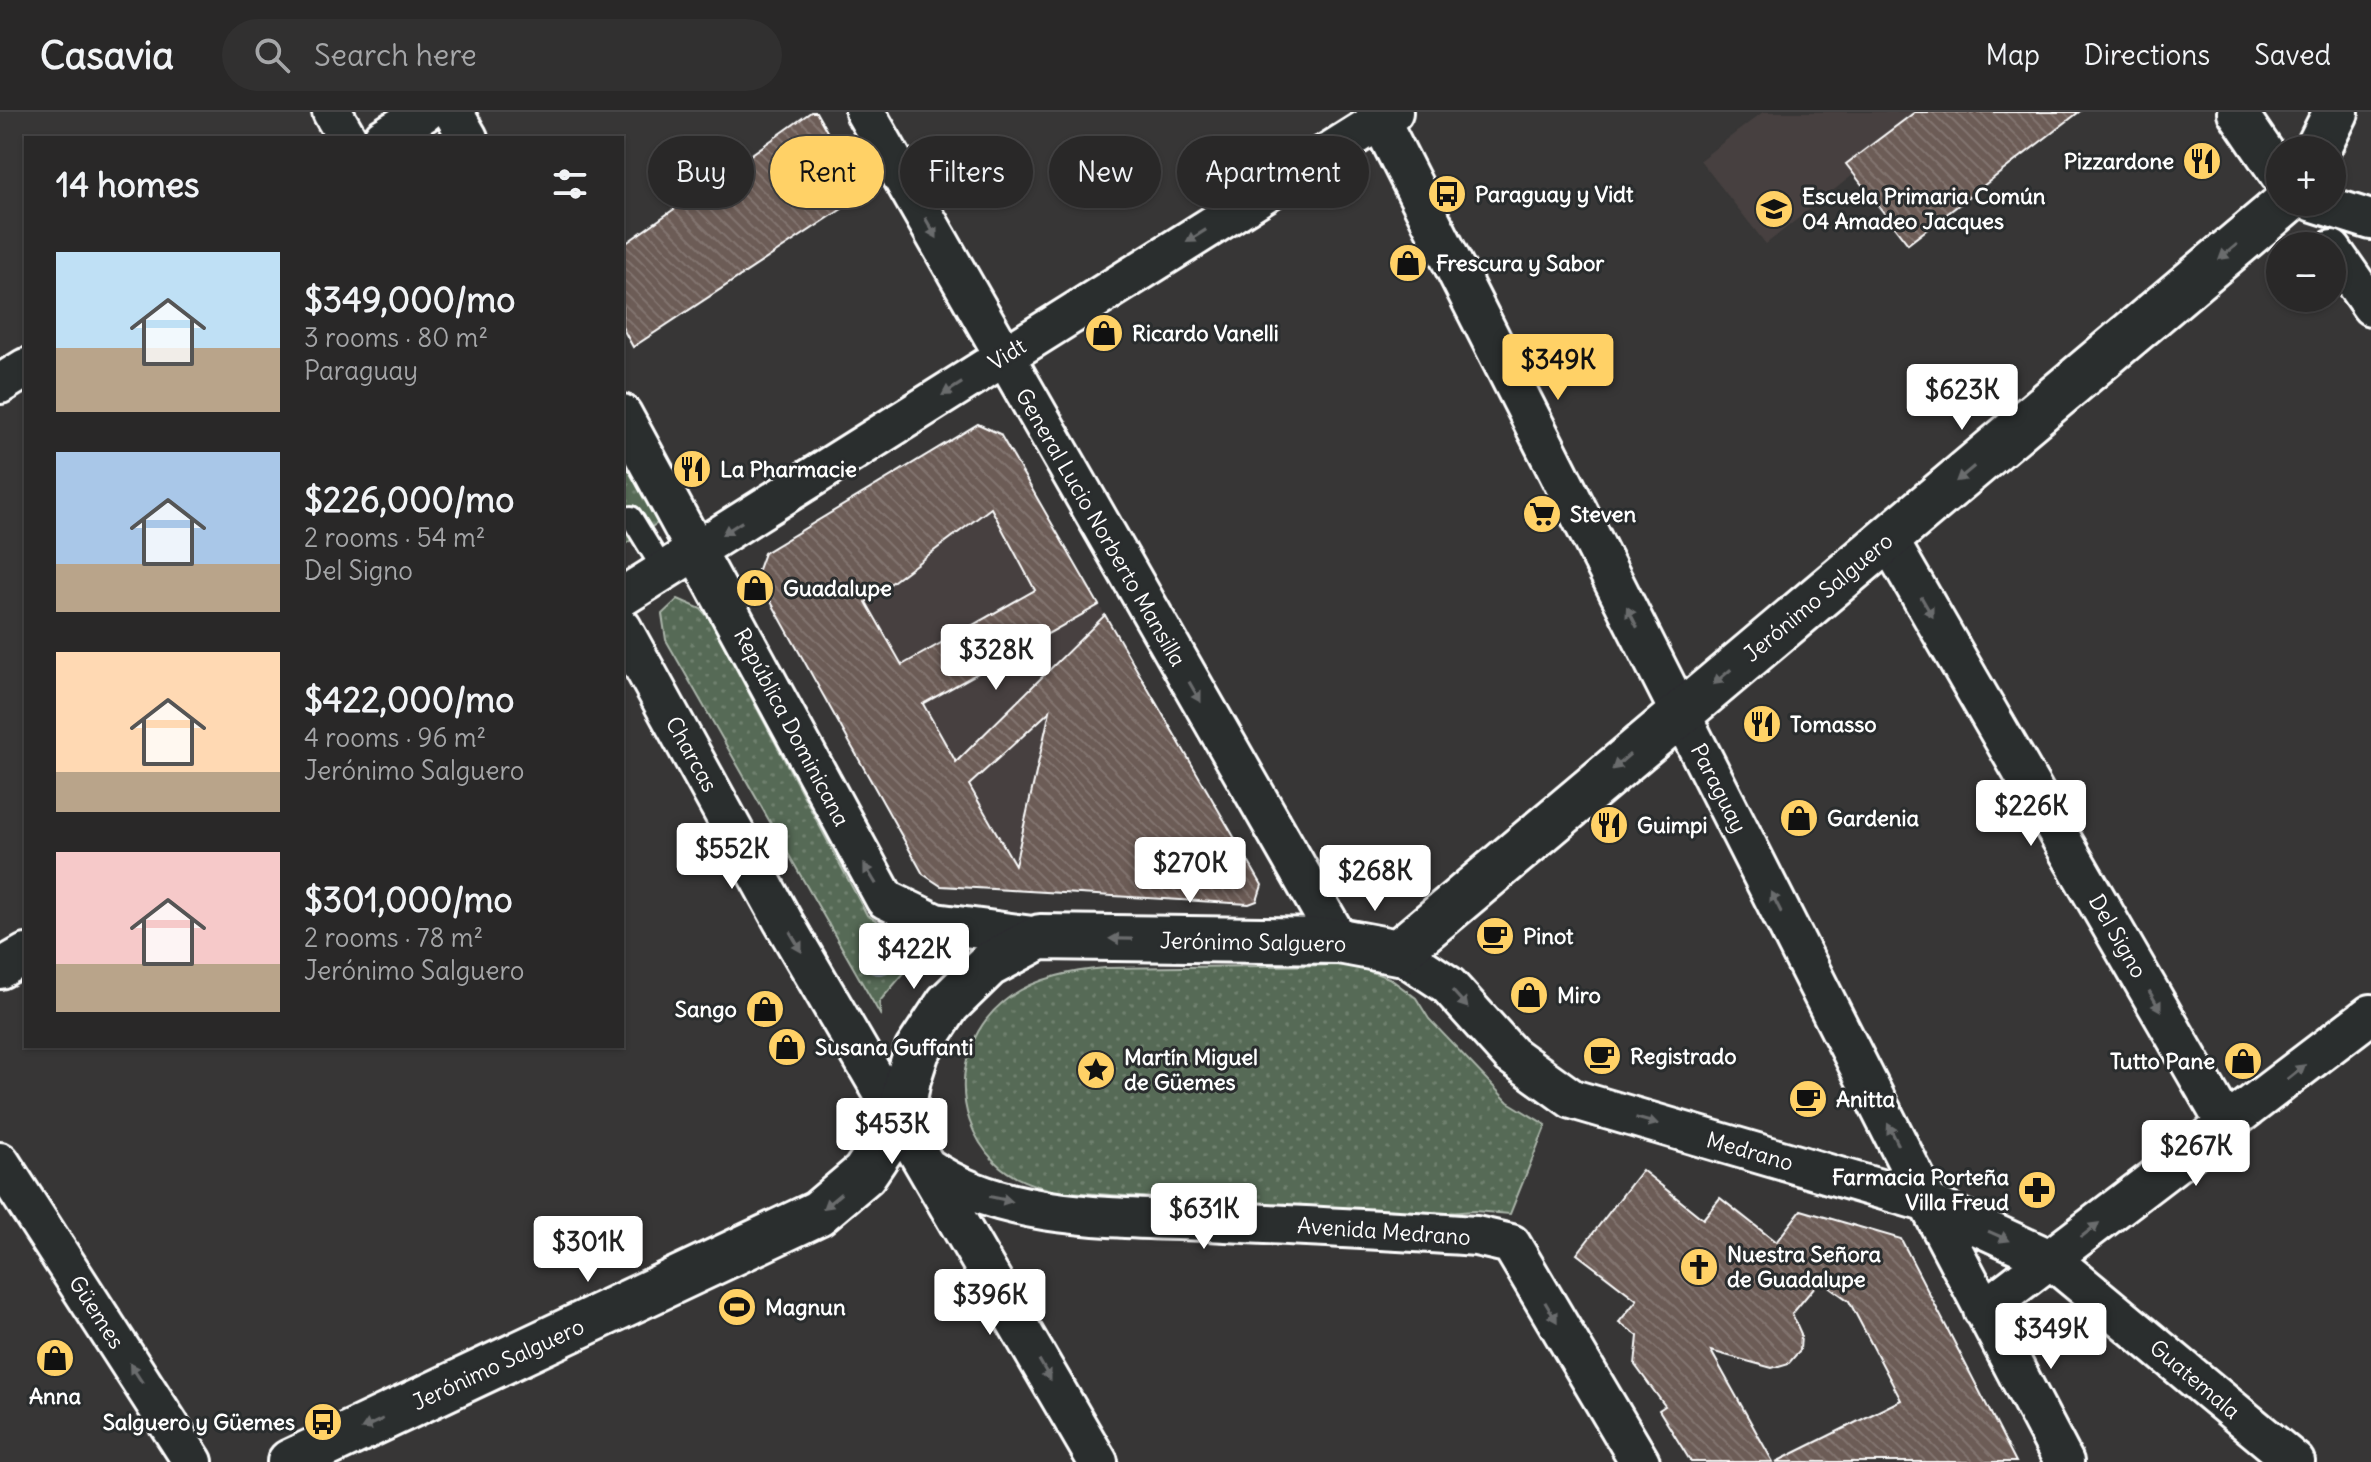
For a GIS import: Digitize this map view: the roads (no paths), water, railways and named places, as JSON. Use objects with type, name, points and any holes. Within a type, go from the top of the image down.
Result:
[{"type":"street","points":[[332,112],[346,136]]},
{"type":"street","points":[[386,136],[425,112]]},
{"type":"street","points":[[453,112],[467,136]]},
{"type":"street","name":"General Lucio Norberto Mansilla","points":[[865,112],[1339,941]]},
{"type":"street","points":[[2237,112],[2266,154]]},
{"type":"street","points":[[2324,136],[2336,112]]},
{"type":"street","name":"Vidt","points":[[624,596],[1383,115]]},
{"type":"street","name":"Paraguay","points":[[1383,115],[1928,1203],[2064,1462]]},
{"type":"street","points":[[2346,212],[2371,220]]},
{"type":"street","name":"Jerónimo Salguero","points":[[290,1462],[818,1213],[864,1174],[900,1121],[908,1079],[929,1027],[988,965],[1040,937],[1339,941],[1398,952],[2270,216]]},
{"type":"street","points":[[2346,270],[2371,306]]},
{"type":"street","points":[[0,384],[24,369]]},
{"type":"street","name":"República Dominicana","points":[[624,418],[885,899],[935,923],[1040,937]]},
{"type":"street","name":"Del Signo","points":[[1888,539],[2227,1126]]},
{"type":"street","name":"Charcas","points":[[624,632],[783,921],[1098,1462]]},
{"type":"street","name":"Medrano","points":[[1398,952],[1448,985],[1511,1055],[1572,1099],[1928,1203]]},
{"type":"street","points":[[0,969],[24,955]]},
{"type":"street","points":[[1983,1310],[2371,1014]]},
{"type":"street","name":"Güemes","points":[[0,1162],[193,1462]]},
{"type":"street","name":"Avenida Medrano","points":[[930,1169],[951,1184],[981,1195],[1078,1214],[1462,1235],[1511,1244],[1640,1462]]},
{"type":"street","name":"Guatemala","points":[[1928,1203],[2052,1260],[2295,1462]]},
{"type":"lane","points":[[631,517],[664,571]]},
{"type":"water","points":[[879,934],[893,940],[899,954],[893,968],[879,974],[865,968],[859,954],[865,940]]},
{"type":"place","name":"Pizzardone","points":[[2202,161]]},
{"type":"place","name":"Paraguay y Vidt","points":[[1447,194]]},
{"type":"place","name":"Escuela Primaria Común 04 Amadeo Jacques","points":[[1774,209]]},
{"type":"place","name":"Frescura y Sabor","points":[[1408,263]]},
{"type":"place","name":"Ricardo Vanelli","points":[[1104,333]]},
{"type":"place","name":"La Pharmacie","points":[[692,469]]},
{"type":"place","name":"Steven","points":[[1542,514]]},
{"type":"place","name":"Guadalupe","points":[[755,588]]},
{"type":"place","name":"Tomasso","points":[[1762,724]]},
{"type":"place","name":"Gardenia","points":[[1799,818]]},
{"type":"place","name":"Guimpi","points":[[1609,825]]},
{"type":"place","name":"Pinot","points":[[1495,936]]},
{"type":"place","name":"Miro","points":[[1529,995]]},
{"type":"place","name":"Sango","points":[[765,1009]]},
{"type":"place","name":"Susana Guffanti","points":[[787,1047]]},
{"type":"place","name":"Registrado","points":[[1602,1056]]},
{"type":"place","name":"Tutto Pane","points":[[2243,1061]]},
{"type":"place","name":"Martín Miguel de Güemes","points":[[1096,1070]]},
{"type":"place","name":"Anitta","points":[[1808,1099]]},
{"type":"place","name":"Farmacia Porteña Villa Freud","points":[[2037,1190]]},
{"type":"place","name":"Nuestra Señora de Guadalupe","points":[[1699,1267]]},
{"type":"place","name":"Magnun","points":[[737,1307]]},
{"type":"place","name":"Anna","points":[[55,1358]]},
{"type":"place","name":"Salguero y Güemes","points":[[323,1422]]}]
